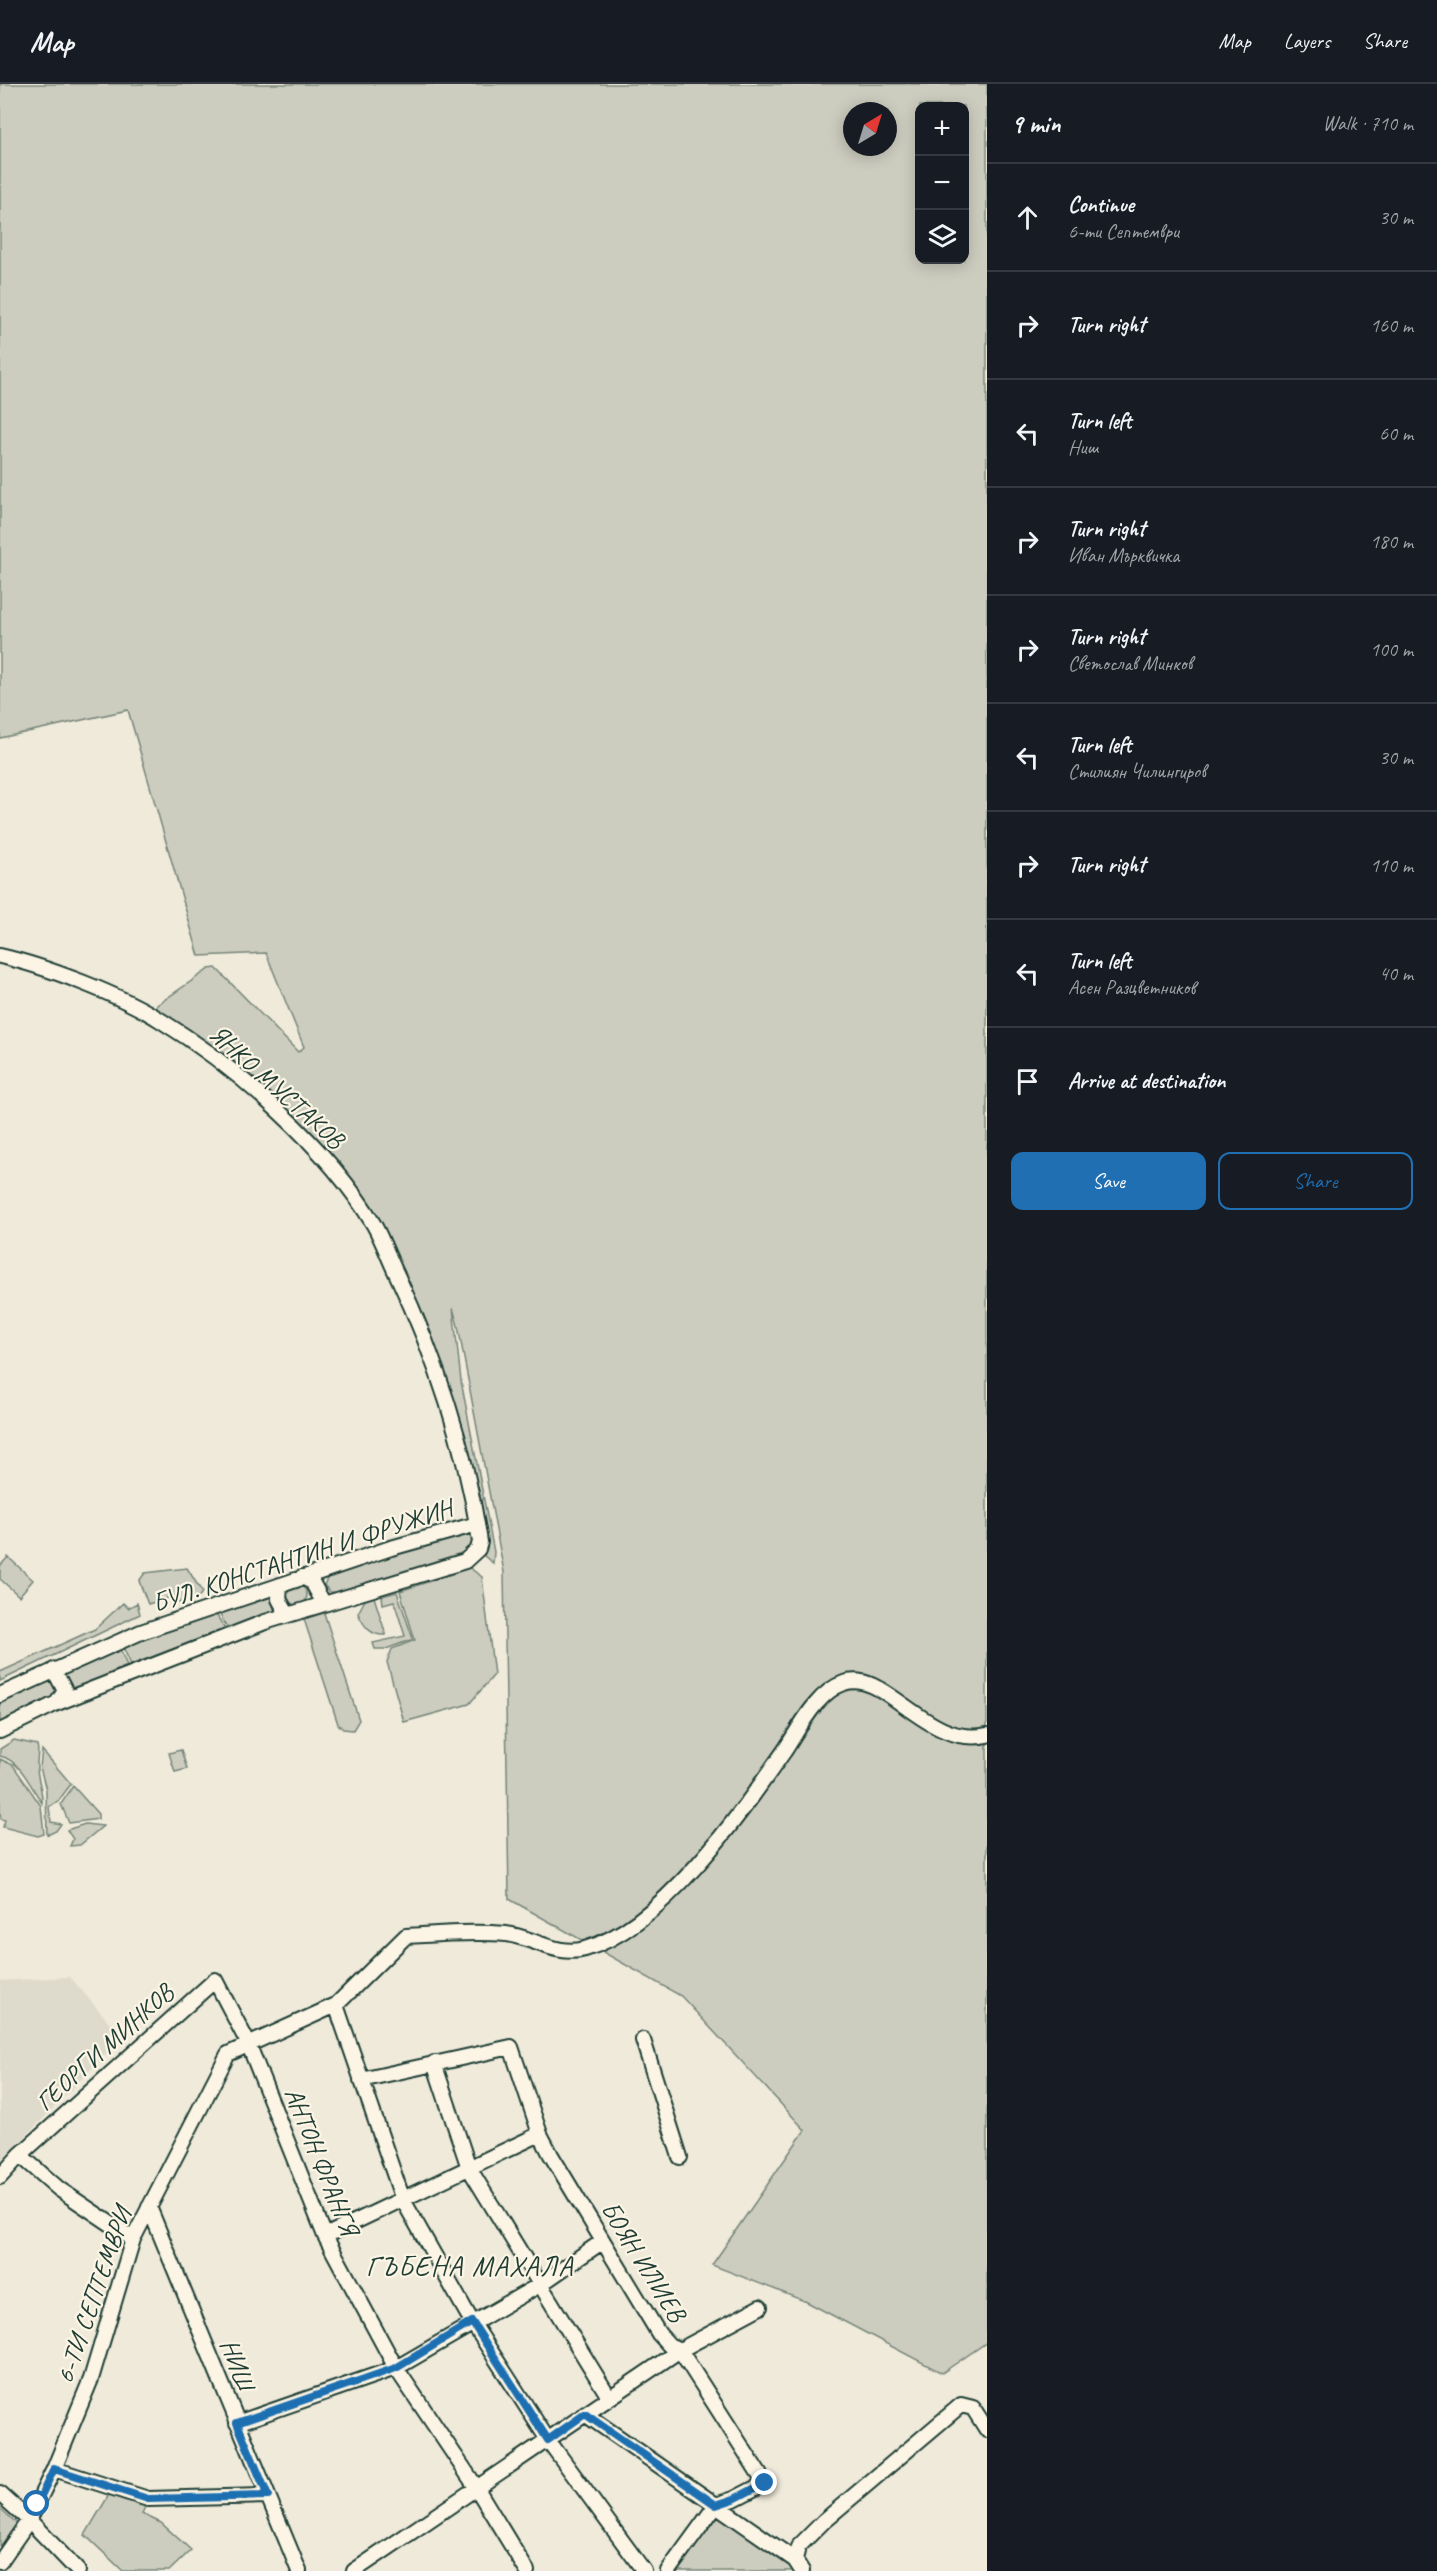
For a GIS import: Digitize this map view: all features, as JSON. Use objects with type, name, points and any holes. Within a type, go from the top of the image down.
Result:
[{"type":"street","name":"ЯНКО МУСТАКОВ","points":[[0,956],[91,988],[158,1018],[218,1060],[304,1137],[336,1174],[374,1225],[416,1316],[464,1460],[477,1524]]},
{"type":"street","name":"БУЛ. КОНСТАНТИН И ФРУЖИН","points":[[0,1695],[141,1632],[391,1548],[477,1524],[480,1542],[478,1549],[465,1561],[309,1607]]},
{"type":"street","points":[[302,1577],[316,1587],[323,1602]]},
{"type":"street","points":[[280,1585],[279,1599],[287,1614],[309,1607],[314,1601],[316,1587]]},
{"type":"street","name":"БУЛ. КОНСТАНТИН И ФРУЖИН","points":[[0,1731],[57,1702],[287,1614]]},
{"type":"street","points":[[54,1670],[65,1690],[57,1702]]},
{"type":"street","points":[[644,2571],[548,2440],[472,2322],[403,2200],[336,2005],[405,1936],[507,1934],[564,1952],[585,1949],[617,1933],[650,1911],[691,1872],[730,1826],[812,1710],[828,1691],[845,1682],[865,1681],[924,1721],[954,1735],[987,1734]]},
{"type":"street","name":"АНТОН ФРАНГЯ","points":[[215,1980],[248,2043],[325,2236],[396,2368],[476,2487],[527,2571]]},
{"type":"street","name":"ГЕОРГИ МИНКОВ","points":[[0,2177],[20,2155],[215,1980]]},
{"type":"street","name":"6-ТИ СЕПТЕМВРИ","points":[[0,2562],[29,2520],[54,2469],[91,2379],[133,2239],[228,2055],[248,2043],[336,2005]]},
{"type":"street","points":[[643,2040],[680,2157]]},
{"type":"street","name":"БОЯН ИЛИЕВ","points":[[434,2063],[511,2047],[540,2134],[659,2334],[669,2345],[680,2350],[765,2483],[734,2499],[716,2505]]},
{"type":"street","points":[[361,2080],[434,2063],[469,2168],[609,2397]]},
{"type":"street","points":[[325,2236],[540,2134]]},
{"type":"street","points":[[20,2155],[59,2189],[133,2239]]},
{"type":"street","name":"НИШ","points":[[149,2207],[299,2571]]},
{"type":"street","points":[[237,2423],[396,2368],[541,2284],[603,2241]]},
{"type":"street","points":[[354,2571],[680,2350],[760,2307]]},
{"type":"street","points":[[798,2565],[798,2547],[825,2520],[961,2405],[973,2408],[987,2430]]},
{"type":"street","points":[[585,2414],[798,2565]]},
{"type":"street","points":[[54,2469],[148,2499],[268,2496]]},
{"type":"street","points":[[0,2494],[29,2520],[78,2571]]},
{"type":"street","points":[[668,2571],[716,2505]]},
{"type":"shaded area","points":[[0,84],[987,84],[987,2342],[942,2373],[807,2302],[712,2265],[805,2130],[681,1996],[509,1899],[504,1572],[453,1308],[461,1381],[494,1552],[493,1563],[484,1556],[486,1546],[442,1382],[375,1224],[305,1131],[228,1055],[157,1013],[157,1005],[209,969],[216,968],[298,1052],[304,1047],[266,953],[199,956],[128,710],[0,738]]},
{"type":"shaded area","points":[[467,1531],[475,1538],[471,1550],[336,1592],[330,1592],[324,1585],[330,1573]]},
{"type":"shaded area","points":[[8,1557],[33,1580],[19,1596],[0,1579],[0,1566]]},
{"type":"shaded area","points":[[187,1568],[202,1592],[199,1597],[178,1603],[175,1596],[148,1604],[139,1581],[145,1573]]},
{"type":"shaded area","points":[[470,1568],[482,1577],[494,1675],[469,1704],[404,1722],[387,1662],[392,1649],[415,1640],[400,1591]]},
{"type":"shaded area","points":[[297,1585],[304,1588],[307,1595],[304,1602],[297,1605],[290,1602],[287,1595],[290,1588]]},
{"type":"shaded area","points":[[397,1592],[413,1639],[386,1649],[375,1649],[373,1643],[405,1636],[394,1601],[383,1604],[382,1596]]},
{"type":"shaded area","points":[[270,1593],[275,1613],[228,1629],[219,1612]]},
{"type":"shaded area","points":[[374,1597],[386,1635],[376,1634],[369,1630],[358,1613],[365,1600]]},
{"type":"shaded area","points":[[123,1603],[128,1608],[137,1603],[140,1614],[0,1681],[0,1672],[95,1629]]},
{"type":"shaded area","points":[[324,1613],[359,1720],[353,1730],[343,1729],[338,1724],[304,1619]]},
{"type":"shaded area","points":[[216,1614],[225,1629],[131,1665],[123,1647]]},
{"type":"shaded area","points":[[120,1649],[127,1666],[69,1691],[60,1674]]},
{"type":"shaded area","points":[[51,1679],[60,1687],[55,1695],[0,1724],[0,1703]]},
{"type":"shaded area","points":[[14,1740],[37,1745],[37,1769],[42,1803],[19,1768],[0,1756],[0,1749]]},
{"type":"shaded area","points":[[42,1750],[71,1784],[59,1800],[49,1807],[51,1822],[61,1824],[56,1831],[47,1835],[46,1790],[40,1767]]},
{"type":"shaded area","points":[[181,1750],[187,1769],[175,1772],[169,1753]]},
{"type":"shaded area","points":[[0,1759],[13,1765],[41,1806],[44,1834],[38,1836],[3,1827],[5,1820],[1,1819],[0,1813]]},
{"type":"shaded area","points":[[73,1786],[98,1814],[98,1819],[69,1823],[61,1804]]},
{"type":"shaded area","points":[[85,1824],[103,1826],[80,1845],[70,1846],[73,1839],[67,1830]]},
{"type":"shaded area","points":[[70,1977],[122,2037],[0,2163],[0,1981]]},
{"type":"shaded area","points":[[113,2488],[148,2499],[142,2514],[161,2523],[191,2550],[169,2571],[123,2571],[85,2535]]},
{"type":"shaded area","points":[[0,2508],[23,2529],[0,2563]]},
{"type":"shaded area","points":[[716,2509],[799,2571],[668,2571]]},
{"type":"district","name":"ГЪБЕНА МАХАЛА","points":[[470,2266]]},
{"type":"route","points":[[37,2504],[54,2469],[148,2499],[268,2496],[237,2423],[396,2368],[472,2322],[548,2440],[585,2414],[716,2505],[734,2499],[765,2483]]}]
